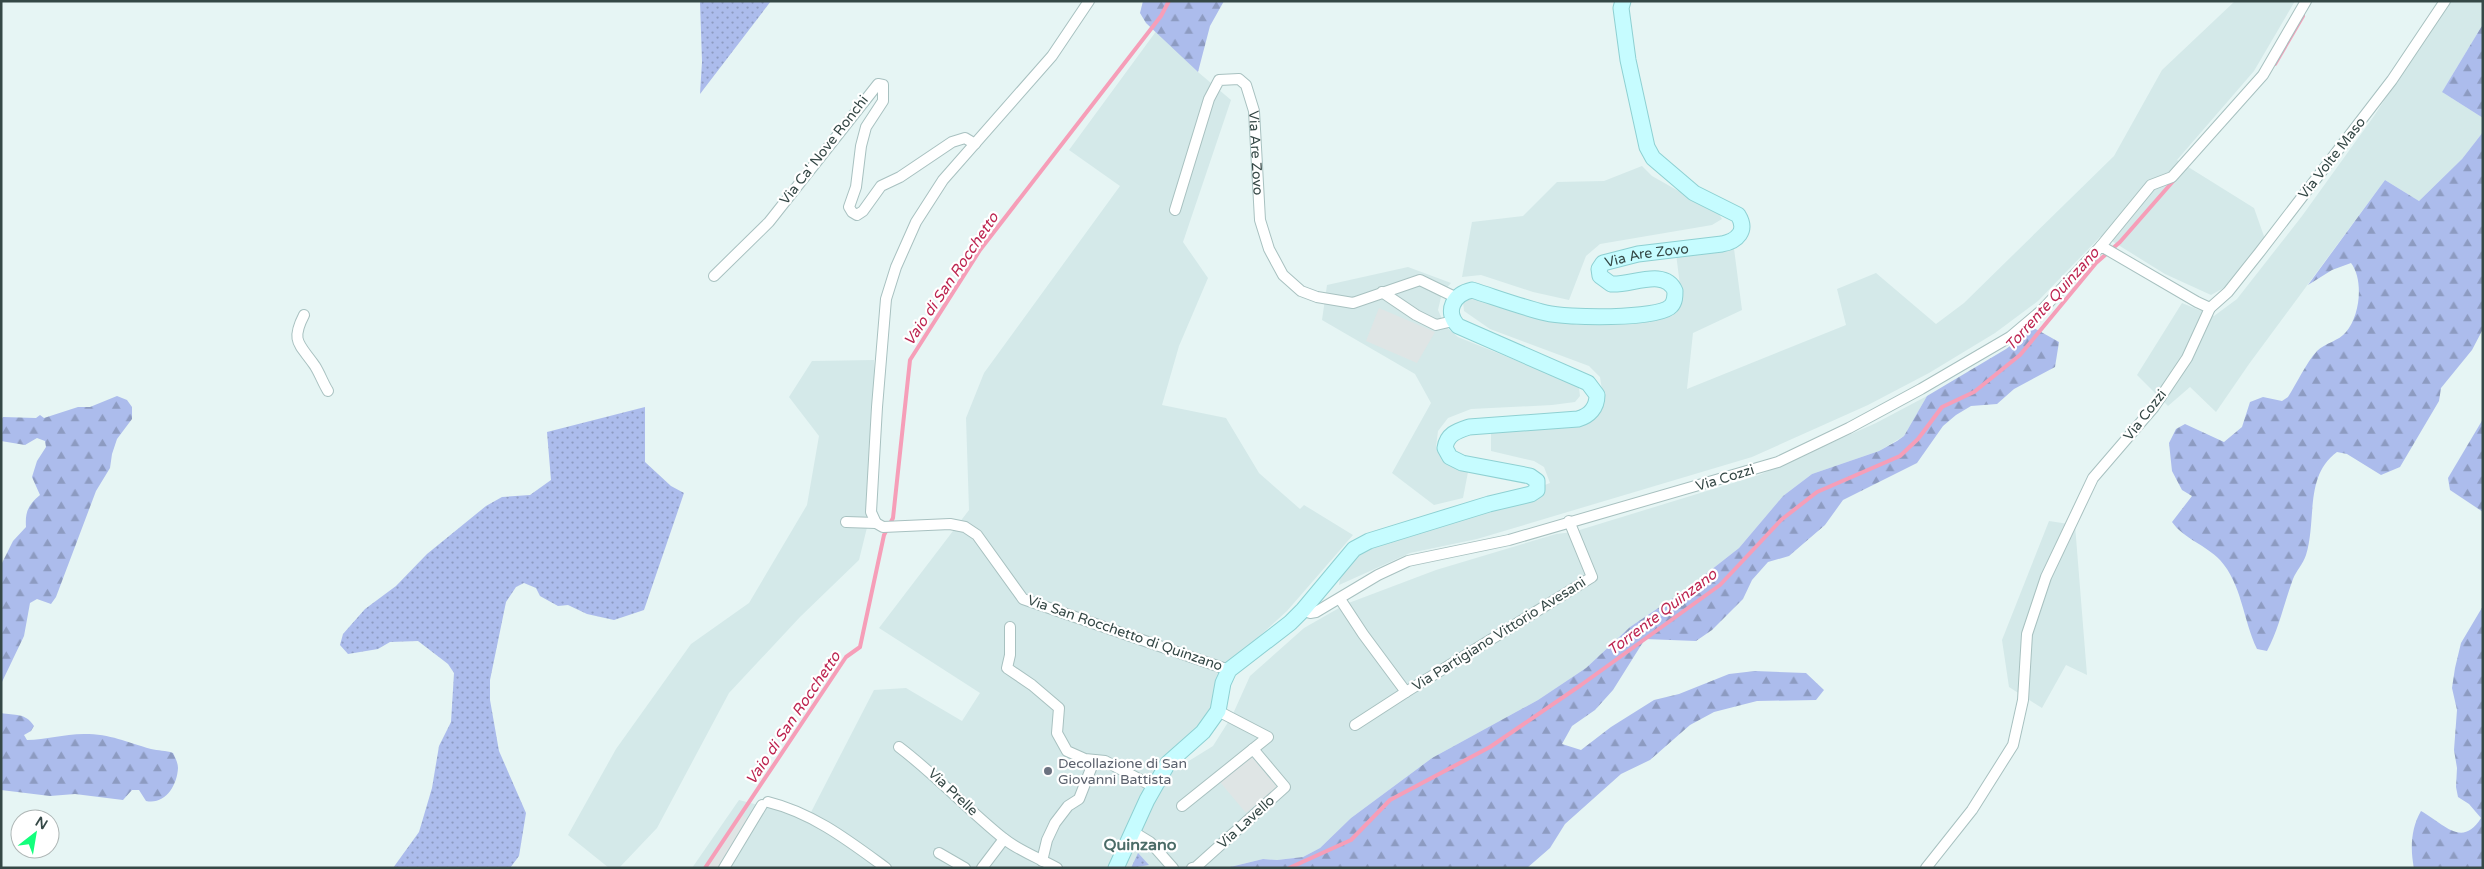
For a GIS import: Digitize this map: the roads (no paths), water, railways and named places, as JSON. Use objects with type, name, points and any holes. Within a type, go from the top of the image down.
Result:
[{"type":"street","points":[[884,525],[871,512],[886,299],[896,267],[916,222],[942,180],[1052,56],[1089,1]]},
{"type":"street","name":"Via Are Zovo","points":[[1176,210],[1209,99],[1219,80],[1239,79],[1246,85],[1254,111],[1260,220],[1268,249],[1283,275],[1301,291],[1317,297],[1353,303],[1420,280],[1457,298],[1462,292],[1472,290],[1548,314],[1631,316],[1658,313],[1671,306],[1673,302],[1675,291],[1670,284],[1659,278],[1611,284],[1600,276],[1599,269],[1604,262],[1638,254],[1734,241],[1740,234],[1742,224],[1738,215],[1682,184],[1662,167],[1647,146],[1628,60],[1623,1]]},
{"type":"street","name":"Via Cozzi","points":[[1303,610],[1310,613],[1316,612],[1371,579],[1408,561],[1509,540],[1569,521],[1722,480],[1778,462],[1849,428],[2010,337],[2042,310],[2102,247],[2151,186],[2172,177],[2263,75],[2306,1]]},
{"type":"street","name":"Via Volte Maso","points":[[2210,308],[2228,292],[2392,80],[2445,1]]},
{"type":"street","name":"Via Ca' Nove Ronchi","points":[[714,276],[769,222],[878,84],[883,86],[883,100],[866,128],[861,146],[856,188],[849,207],[852,212],[857,215],[864,211],[881,186],[900,177],[952,142],[965,138],[975,144]]},
{"type":"street","points":[[2102,247],[2196,302],[2210,308]]},
{"type":"street","points":[[1382,292],[1416,315],[1436,325],[1453,321]]},
{"type":"street","points":[[1116,868],[1132,831],[1168,763],[1203,732],[1218,711],[1223,683],[1229,670],[1303,610],[1354,549],[1369,540],[1489,504],[1531,494],[1537,490],[1537,481],[1530,476],[1455,460],[1445,448],[1448,438],[1469,428],[1578,419],[1585,417],[1594,408],[1597,395],[1588,383],[1458,326],[1453,321],[1451,308],[1457,298]]},
{"type":"street","name":"Via Cozzi","points":[[1926,868],[1972,810],[2013,744],[2023,700],[2027,634],[2046,577],[2094,478],[2154,407],[2187,358],[2210,308]]},
{"type":"street","points":[[304,315],[297,329],[298,343],[315,366],[328,391]]},
{"type":"street","name":"Via Partigiano Vittorio Avesani","points":[[1356,725],[1592,577],[1569,521]]},
{"type":"street","name":"Via San Rocchetto di Quinzano","points":[[846,522],[884,525],[950,524],[964,527],[977,534],[1023,599],[1229,670]]},
{"type":"street","name":"Via Partigiano Vittorio Avesani","points":[[1340,599],[1406,692]]},
{"type":"street","points":[[1010,627],[1010,655],[1007,668],[1059,708],[1057,733],[1067,751],[1094,761],[1105,761],[1154,787]]},
{"type":"street","points":[[1182,806],[1268,737],[1218,711]]},
{"type":"street","name":"Via Prelle","points":[[899,747],[924,766],[1004,839],[1049,865]]},
{"type":"street","name":"Via Lavello","points":[[1192,868],[1196,867],[1285,787],[1253,749]]},
{"type":"street","points":[[1049,865],[1047,840],[1055,823],[1068,806],[1079,799],[1094,761]]},
{"type":"street","points":[[724,868],[765,804],[785,806],[820,822],[886,868]]},
{"type":"street","points":[[1132,831],[1150,842],[1173,868]]},
{"type":"street","points":[[982,868],[1004,839]]},
{"type":"street","points":[[939,852],[965,868]]},
{"type":"waterway","name":"Vaio di San Rocchetto","points":[[705,868],[846,657],[860,647],[884,535],[893,518],[910,360],[980,250],[1161,16],[1169,1]]},
{"type":"waterway","name":"Torrente Quinzano","points":[[2275,64],[2303,16]]},
{"type":"waterway","name":"Torrente Quinzano","points":[[1289,868],[1351,840],[1390,800],[1490,747],[1581,685],[1720,585],[1781,520],[1817,492],[1900,456],[1918,439],[1942,407],[1974,392],[2020,355],[2096,263],[2120,242],[2175,179]]},
{"type":"place","name":"Decollazione di San Giovanni Battista","points":[[1048,771]]},
{"type":"district","name":"Quinzano","points":[[1140,845]]}]
